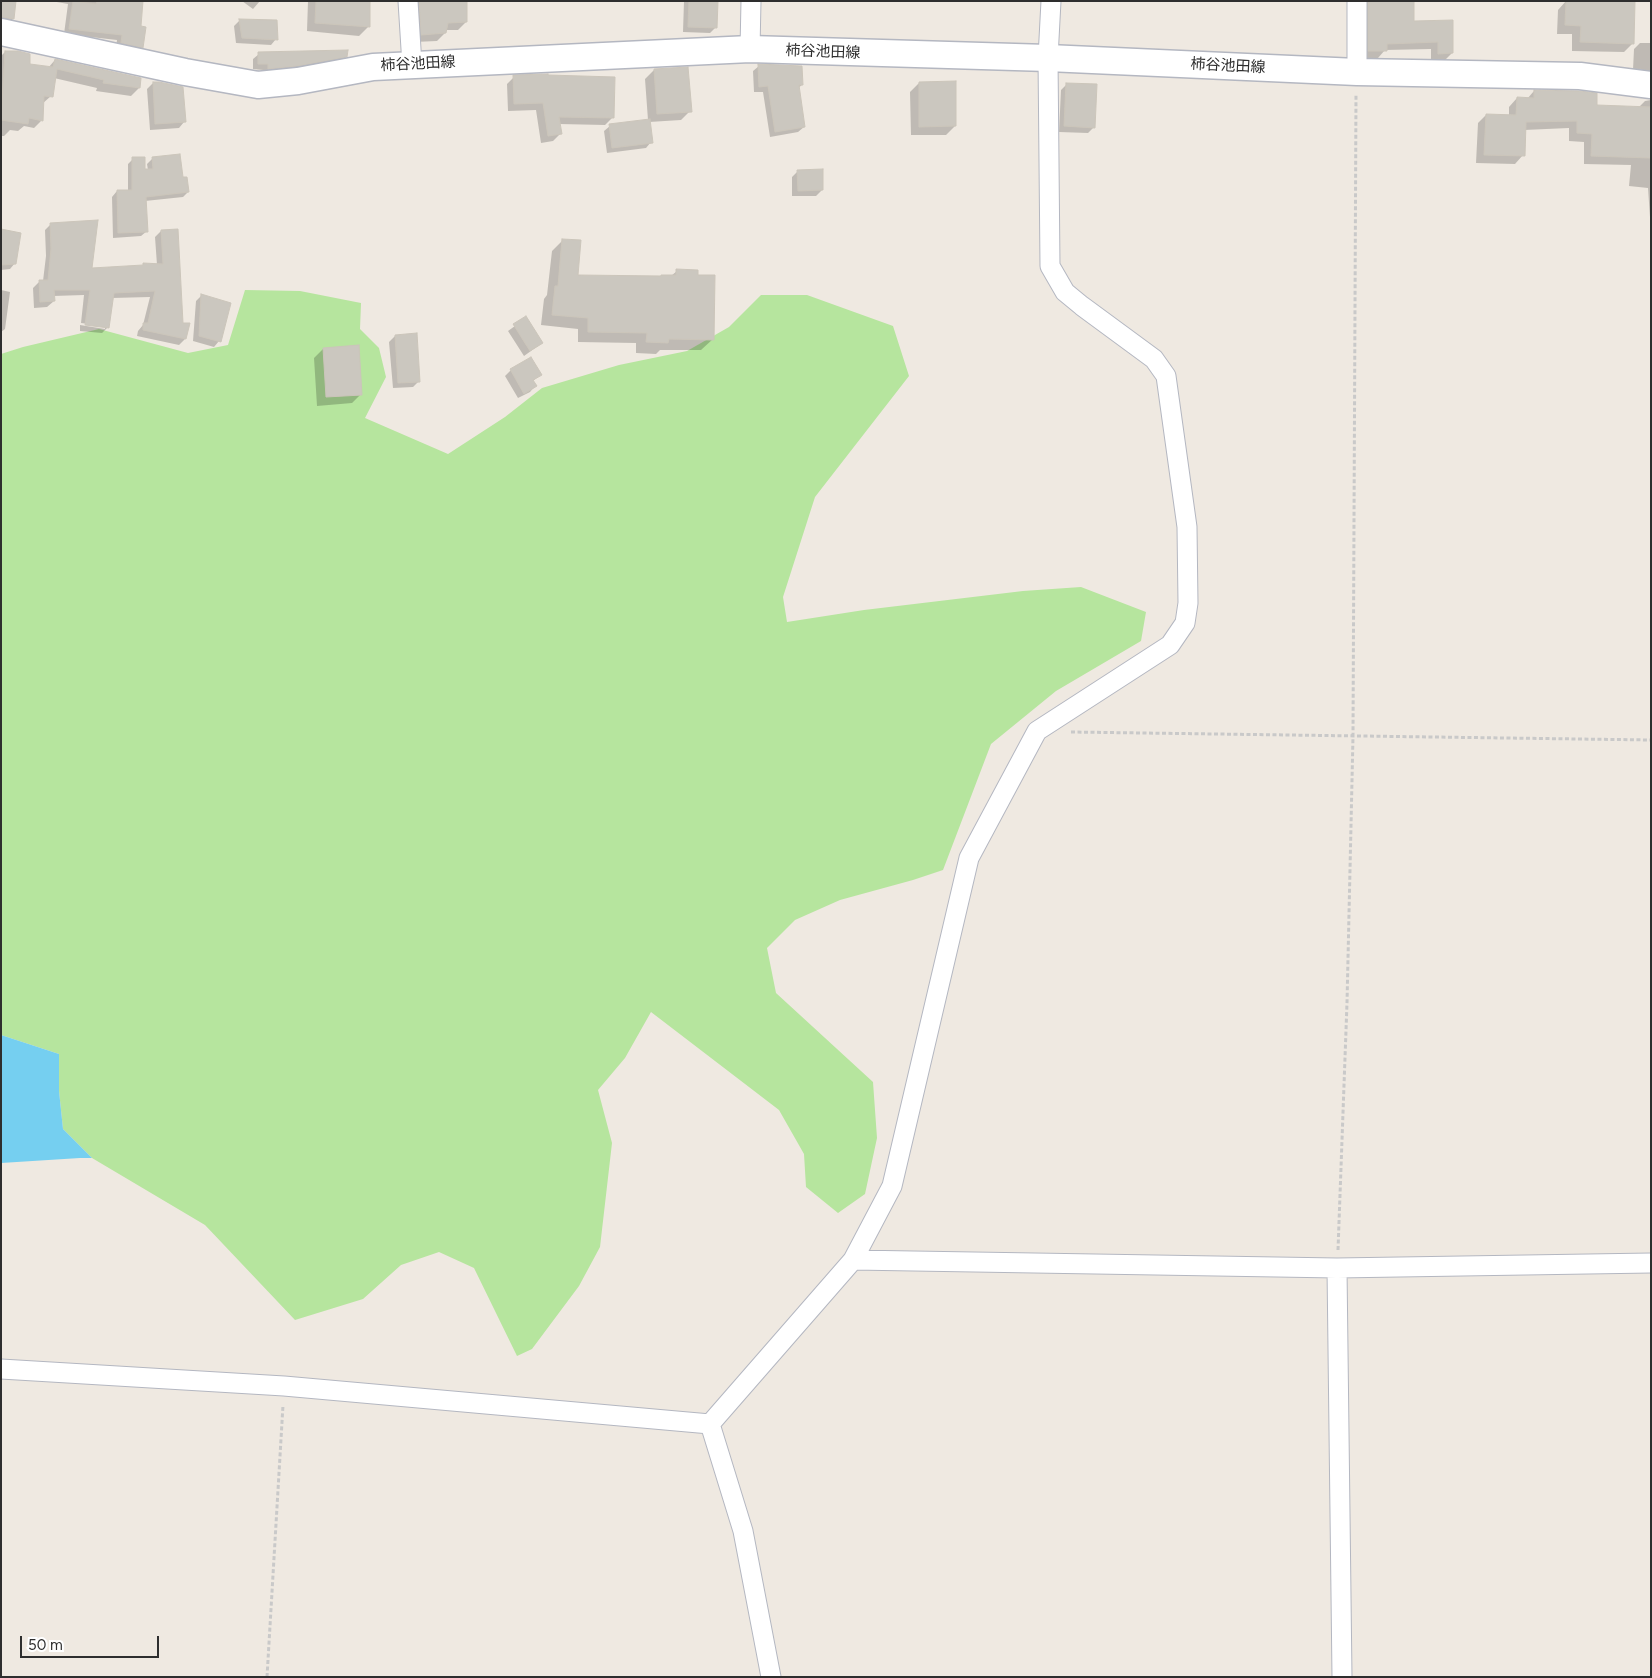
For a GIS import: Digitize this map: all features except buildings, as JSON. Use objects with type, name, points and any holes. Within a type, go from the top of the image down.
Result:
[{"type":"main road","name":"柿谷池田線","points":[[1,32],[185,72],[258,85],[298,81],[373,67],[412,64],[750,50],[1048,58],[1356,72],[1580,76],[1651,85]]},
{"type":"street","points":[[408,1],[412,64]]},
{"type":"street","points":[[750,50],[751,1]]},
{"type":"street","points":[[710,1424],[853,1260],[892,1186],[969,858],[1038,731],[1170,645],[1185,623],[1188,603],[1187,527],[1166,376],[1154,359],[1065,292],[1050,266],[1048,58],[1051,1]]},
{"type":"street","points":[[1356,72],[1357,1]]},
{"type":"street","points":[[853,1260],[1337,1268],[1651,1264]]},
{"type":"street","points":[[1337,1268],[1342,1677]]},
{"type":"street","points":[[1,1369],[284,1386],[710,1424]]},
{"type":"street","points":[[710,1424],[743,1531],[771,1677]]},
{"type":"path","points":[[1337,1268],[1347,1003],[1353,736],[1356,72]]},
{"type":"path","points":[[1038,731],[1651,740]]},
{"type":"path","points":[[266,1677],[284,1386]]},
{"type":"green space","points":[[245,290],[300,291],[361,303],[360,329],[379,348],[386,377],[365,418],[448,454],[505,417],[542,388],[619,365],[687,351],[729,327],[761,295],[807,295],[893,326],[909,376],[815,497],[783,597],[787,622],[864,610],[1023,591],[1081,587],[1146,612],[1141,641],[1056,691],[991,744],[943,870],[840,900],[795,920],[767,948],[776,993],[873,1082],[877,1138],[865,1194],[838,1213],[806,1187],[804,1154],[779,1110],[651,1012],[625,1058],[598,1090],[612,1143],[600,1247],[579,1286],[532,1349],[517,1356],[474,1268],[439,1252],[401,1265],[363,1299],[295,1320],[205,1225],[92,1158],[63,1129],[59,1091],[59,1054],[1,1035],[1,354],[99,329],[188,353],[228,345]]},
{"type":"water","points":[[1,1035],[59,1054],[59,1091],[63,1129],[92,1158],[1,1163]]}]
